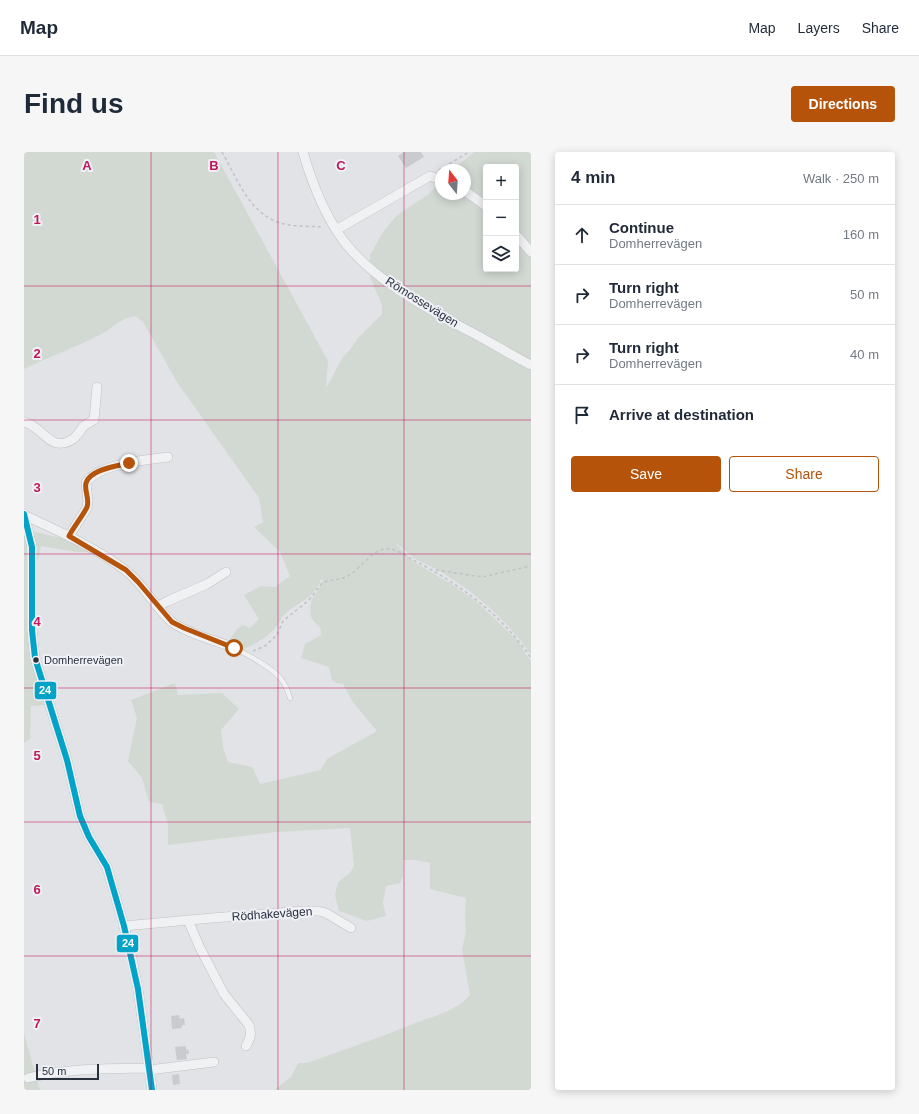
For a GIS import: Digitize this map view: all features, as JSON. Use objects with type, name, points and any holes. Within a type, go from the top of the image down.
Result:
[{"type":"street","name":"Römossevägen","points":[[303,152],[316,190],[335,228],[357,256],[377,274],[400,291],[531,365]]},
{"type":"street","points":[[335,228],[430,176],[435,178]]},
{"type":"street","points":[[471,195],[483,204]]},
{"type":"street","points":[[517,236],[531,252]]},
{"type":"street","points":[[24,422],[36,427],[50,441],[63,443],[73,439],[84,426],[94,420],[97,387]]},
{"type":"street","points":[[69,536],[87,508],[88,501],[86,483],[94,474],[117,466],[168,457]]},
{"type":"street","points":[[24,514],[69,536],[126,570],[172,622],[234,648]]},
{"type":"street","points":[[24,514],[32,547],[32,630],[35,658],[67,760],[80,816],[89,837],[107,867],[124,926],[136,982],[152,1090]]},
{"type":"street","points":[[158,606],[207,584],[226,572]]},
{"type":"street","name":"Rödhakevägen","points":[[124,926],[274,913],[318,911],[326,913],[351,928]]},
{"type":"street","points":[[188,920],[200,948],[224,994],[249,1025],[251,1037],[246,1046]]},
{"type":"street","points":[[28,1078],[70,1070],[149,1069],[214,1062]]},
{"type":"lane","points":[[234,648],[246,654],[280,678],[286,687],[290,698]]},
{"type":"path","points":[[222,152],[250,201],[264,216],[285,224],[335,228]]},
{"type":"path","points":[[430,176],[469,152]]},
{"type":"path","points":[[246,654],[264,646],[277,635],[283,621],[309,600],[322,583],[338,580],[351,574],[381,550],[387,549],[395,550],[434,570],[478,600],[519,641],[531,658]]},
{"type":"path","points":[[434,570],[482,577],[531,566]]},
{"type":"shaded area","points":[[24,152],[214,152],[328,361],[326,388],[343,357],[358,338],[382,314],[382,305],[370,277],[370,255],[383,232],[397,215],[429,194],[435,188],[435,200],[471,200],[471,164],[459,164],[474,152],[531,152],[531,655],[511,629],[476,596],[436,569],[417,560],[395,543],[414,562],[453,585],[476,601],[518,641],[531,662],[531,1090],[274,1090],[291,1077],[298,1063],[307,1063],[436,1016],[465,1001],[470,995],[462,949],[466,932],[466,898],[430,889],[430,863],[415,860],[403,860],[403,876],[400,883],[386,886],[383,903],[386,916],[367,921],[339,911],[335,895],[338,882],[350,873],[354,866],[350,828],[276,832],[168,845],[168,824],[162,804],[149,802],[142,778],[128,761],[137,718],[131,700],[175,683],[178,695],[222,693],[239,709],[221,730],[223,747],[228,762],[252,767],[260,784],[321,770],[327,759],[377,731],[352,701],[343,684],[336,683],[332,680],[329,667],[301,658],[305,644],[321,635],[320,627],[312,619],[310,609],[312,600],[323,580],[321,579],[315,591],[310,596],[284,615],[276,627],[264,638],[242,650],[227,643],[238,628],[243,625],[250,628],[259,619],[244,595],[261,586],[275,587],[290,576],[280,552],[254,527],[263,522],[259,498],[177,382],[143,322],[135,316],[129,317],[120,321],[100,335],[24,369]]},
{"type":"shaded area","points":[[24,524],[25,527],[35,532],[70,540],[90,552],[77,552],[41,546],[36,566],[33,625],[44,705],[31,706],[30,739],[24,743]]},
{"type":"shaded area","points":[[24,1033],[40,1090],[24,1090]]},
{"type":"building","points":[[404,152],[421,152],[424,157],[406,168],[398,156]]},
{"type":"building","points":[[179,1015],[180,1019],[184,1018],[185,1025],[182,1025],[182,1028],[172,1029],[171,1016]]},
{"type":"building","points":[[186,1046],[186,1050],[188,1049],[189,1054],[186,1054],[187,1059],[177,1060],[175,1047]]},
{"type":"building","points":[[179,1074],[180,1084],[173,1085],[172,1075]]},
{"type":"transit line","name":"24","points":[[24,514],[32,547],[32,630],[35,658],[67,760],[80,816],[89,837],[107,867],[124,926],[138,989],[152,1090]]},
{"type":"place","name":"Domherrevägen","points":[[36,660]]},
{"type":"route","points":[[129,463],[102,470],[88,478],[86,483],[88,501],[87,508],[69,536],[126,570],[172,622],[234,648]]}]
